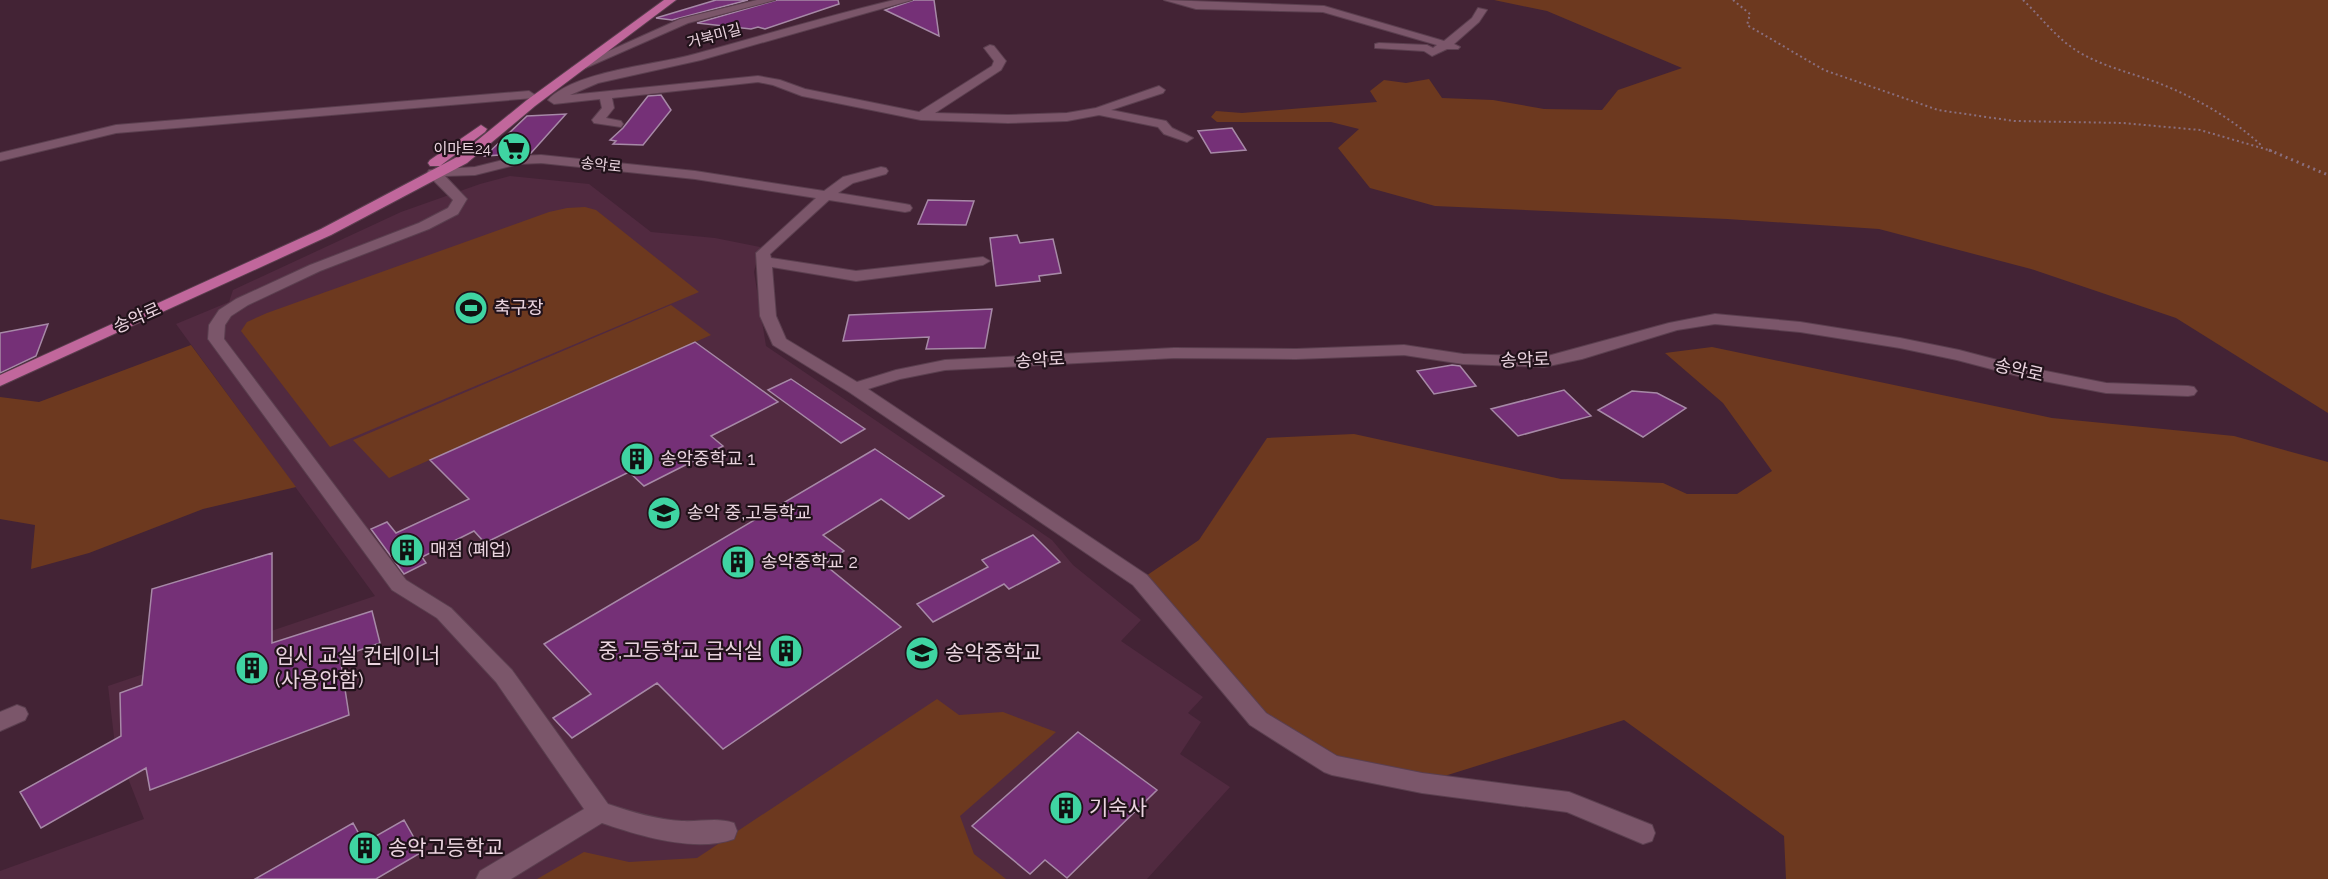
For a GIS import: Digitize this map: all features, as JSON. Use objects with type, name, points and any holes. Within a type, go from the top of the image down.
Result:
[{"type":"main road","points":[[0,375],[278,246],[382,194],[444,158],[530,99],[663,0]]},
{"type":"main road","name":"송악로","points":[[0,381],[326,232],[462,160],[530,99],[671,0]]},
{"type":"street","name":"송악로","points":[[577,68],[684,21],[770,0]]},
{"type":"street","name":"거북미길","points":[[0,157],[116,129],[530,99],[554,100],[569,88],[593,80],[666,65],[907,0]]},
{"type":"street","points":[[1168,0],[1196,6],[1324,9],[1451,46]]},
{"type":"street","points":[[1379,46],[1427,48],[1432,53],[1451,46],[1480,17],[1482,10]]},
{"type":"street","points":[[921,116],[997,68],[1000,61],[990,48]]},
{"type":"street","points":[[554,100],[758,79],[776,82],[802,92],[921,116],[1008,119],[1067,117],[1099,111],[1159,90]]},
{"type":"street","points":[[606,96],[608,108],[598,120],[617,124]]},
{"type":"street","points":[[1099,111],[1162,124],[1168,131],[1187,138]]},
{"type":"street","name":"송악로","points":[[434,173],[475,171],[519,160],[541,159],[695,176],[905,208]]},
{"type":"street","points":[[881,171],[848,180],[826,196],[763,254],[768,316],[779,342],[855,388],[1140,580],[1258,719],[1332,765],[1422,783],[1569,802],[1643,833]]},
{"type":"street","points":[[434,173],[460,199],[453,210],[424,226],[315,268],[243,302],[225,313],[217,325],[216,339],[399,585],[444,613],[504,676],[600,812],[633,823],[681,832],[725,831]]},
{"type":"street","points":[[764,261],[856,276],[982,261]]},
{"type":"street","name":"송악로","points":[[855,388],[896,375],[945,365],[1174,353],[1296,354],[1404,350],[1463,359],[1544,362],[1675,326],[1715,319],[1800,327],[1900,343],[2018,371],[2106,388],[2188,391]]},
{"type":"street","points":[[489,879],[600,812]]},
{"type":"path","points":[[1733,0],[1750,14],[1747,25],[1824,70],[1938,110],[2014,121],[2123,123],[2200,130],[2262,147],[2328,175]]},
{"type":"path","points":[[2023,0],[2070,47],[2107,67],[2161,84],[2216,111],[2249,133],[2262,147]]},
{"type":"shaded area","points":[[1494,0],[2328,0],[2328,413],[2176,318],[2031,269],[1879,229],[1727,219],[1435,206],[1370,188],[1338,148],[1359,129],[1331,122],[1217,122],[1211,117],[1216,111],[1242,113],[1377,102],[1370,91],[1384,80],[1406,83],[1429,79],[1442,98],[1493,100],[1544,109],[1602,110],[1618,90],[1682,68],[1547,11]]},
{"type":"shaded area","name":"송악 중,고등학교","points":[[510,176],[589,184],[651,232],[715,238],[760,247],[754,272],[766,346],[1052,540],[1073,565],[1141,620],[1121,641],[1203,697],[1188,713],[1201,722],[1180,754],[1230,787],[1147,879],[0,879],[0,871],[144,819],[115,745],[108,686],[375,596],[176,324],[229,302],[233,290],[401,212],[480,184]]},
{"type":"shaded area","name":"축구장","points":[[585,207],[596,210],[699,292],[330,447],[241,331],[247,322],[267,313],[549,212]]},
{"type":"shaded area","points":[[671,305],[711,335],[389,478],[353,440]]},
{"type":"shaded area","points":[[191,345],[296,487],[203,509],[89,553],[31,569],[35,525],[0,519],[0,397],[39,402]]},
{"type":"shaded area","points":[[1712,347],[2052,418],[2234,436],[2328,462],[2328,879],[1786,879],[1784,836],[1624,720],[1422,783],[1332,765],[1288,737],[1140,580],[1199,540],[1267,438],[1354,434],[1561,479],[1663,483],[1687,494],[1737,494],[1772,471],[1723,403],[1665,353]]},
{"type":"shaded area","points":[[937,699],[959,715],[1003,712],[1056,732],[960,816],[974,854],[1006,879],[537,879],[584,852],[629,862],[697,858]]},
{"type":"building","points":[[716,0],[748,0],[672,20],[656,18]]},
{"type":"building","points":[[777,0],[838,0],[839,4],[765,29],[697,23]]},
{"type":"building","points":[[914,0],[934,0],[939,36],[885,10]]},
{"type":"building","points":[[661,95],[671,110],[643,145],[613,144],[616,141],[610,140],[623,128],[648,96]]},
{"type":"building","points":[[566,114],[531,153],[485,156],[527,116]]},
{"type":"building","points":[[1232,128],[1246,150],[1211,153],[1198,131]]},
{"type":"building","points":[[928,200],[974,201],[966,225],[918,224]]},
{"type":"building","points":[[1017,235],[1020,243],[1053,239],[1061,273],[1039,276],[1040,281],[996,286],[990,238]]},
{"type":"building","points":[[992,309],[985,348],[926,349],[929,337],[843,341],[849,315]]},
{"type":"building","points":[[48,324],[36,356],[0,373],[0,333]]},
{"type":"building","points":[[695,342],[778,402],[711,436],[723,446],[644,486],[629,472],[485,543],[474,531],[422,557],[426,563],[404,574],[371,529],[387,522],[396,533],[469,499],[430,460]]},
{"type":"building","points":[[1452,365],[1460,366],[1476,386],[1434,394],[1417,371]]},
{"type":"building","points":[[791,379],[865,429],[841,443],[768,390]]},
{"type":"building","points":[[1564,390],[1591,416],[1518,436],[1491,409]]},
{"type":"building","points":[[1632,391],[1657,393],[1686,408],[1643,437],[1598,410]]},
{"type":"building","points":[[875,449],[944,496],[909,519],[881,499],[823,535],[844,551],[824,564],[901,627],[723,749],[657,683],[572,738],[553,718],[591,694],[544,644]]},
{"type":"building","points":[[1033,535],[1060,562],[1009,589],[1004,584],[933,622],[917,604],[988,567],[982,560]]},
{"type":"building","points":[[272,553],[272,643],[372,611],[380,643],[340,657],[349,715],[150,790],[146,768],[41,828],[20,792],[121,736],[120,693],[142,685],[152,589]]},
{"type":"building","name":"기숙사","points":[[1078,732],[1157,790],[1067,878],[1045,860],[1030,874],[972,826]]},
{"type":"building","name":"송악고등학교","points":[[404,820],[422,852],[376,879],[255,879],[353,823],[364,843]]},
{"type":"place","name":"이마트24","points":[[514,149]]},
{"type":"place","name":"축구장","points":[[471,308]]},
{"type":"place","name":"송악중학교 1","points":[[637,459]]},
{"type":"place","name":"송악 중,고등학교","points":[[664,513]]},
{"type":"place","name":"매점 (폐업)","points":[[407,550]]},
{"type":"place","name":"송악중학교 2","points":[[738,562]]},
{"type":"place","name":"중,고등학교 급식실","points":[[786,651]]},
{"type":"place","name":"송악중학교","points":[[922,653]]},
{"type":"place","name":"임시 교실 컨테이너 (사용안함)","points":[[252,668]]},
{"type":"place","name":"기숙사","points":[[1066,808]]},
{"type":"place","name":"송악고등학교","points":[[365,848]]}]
